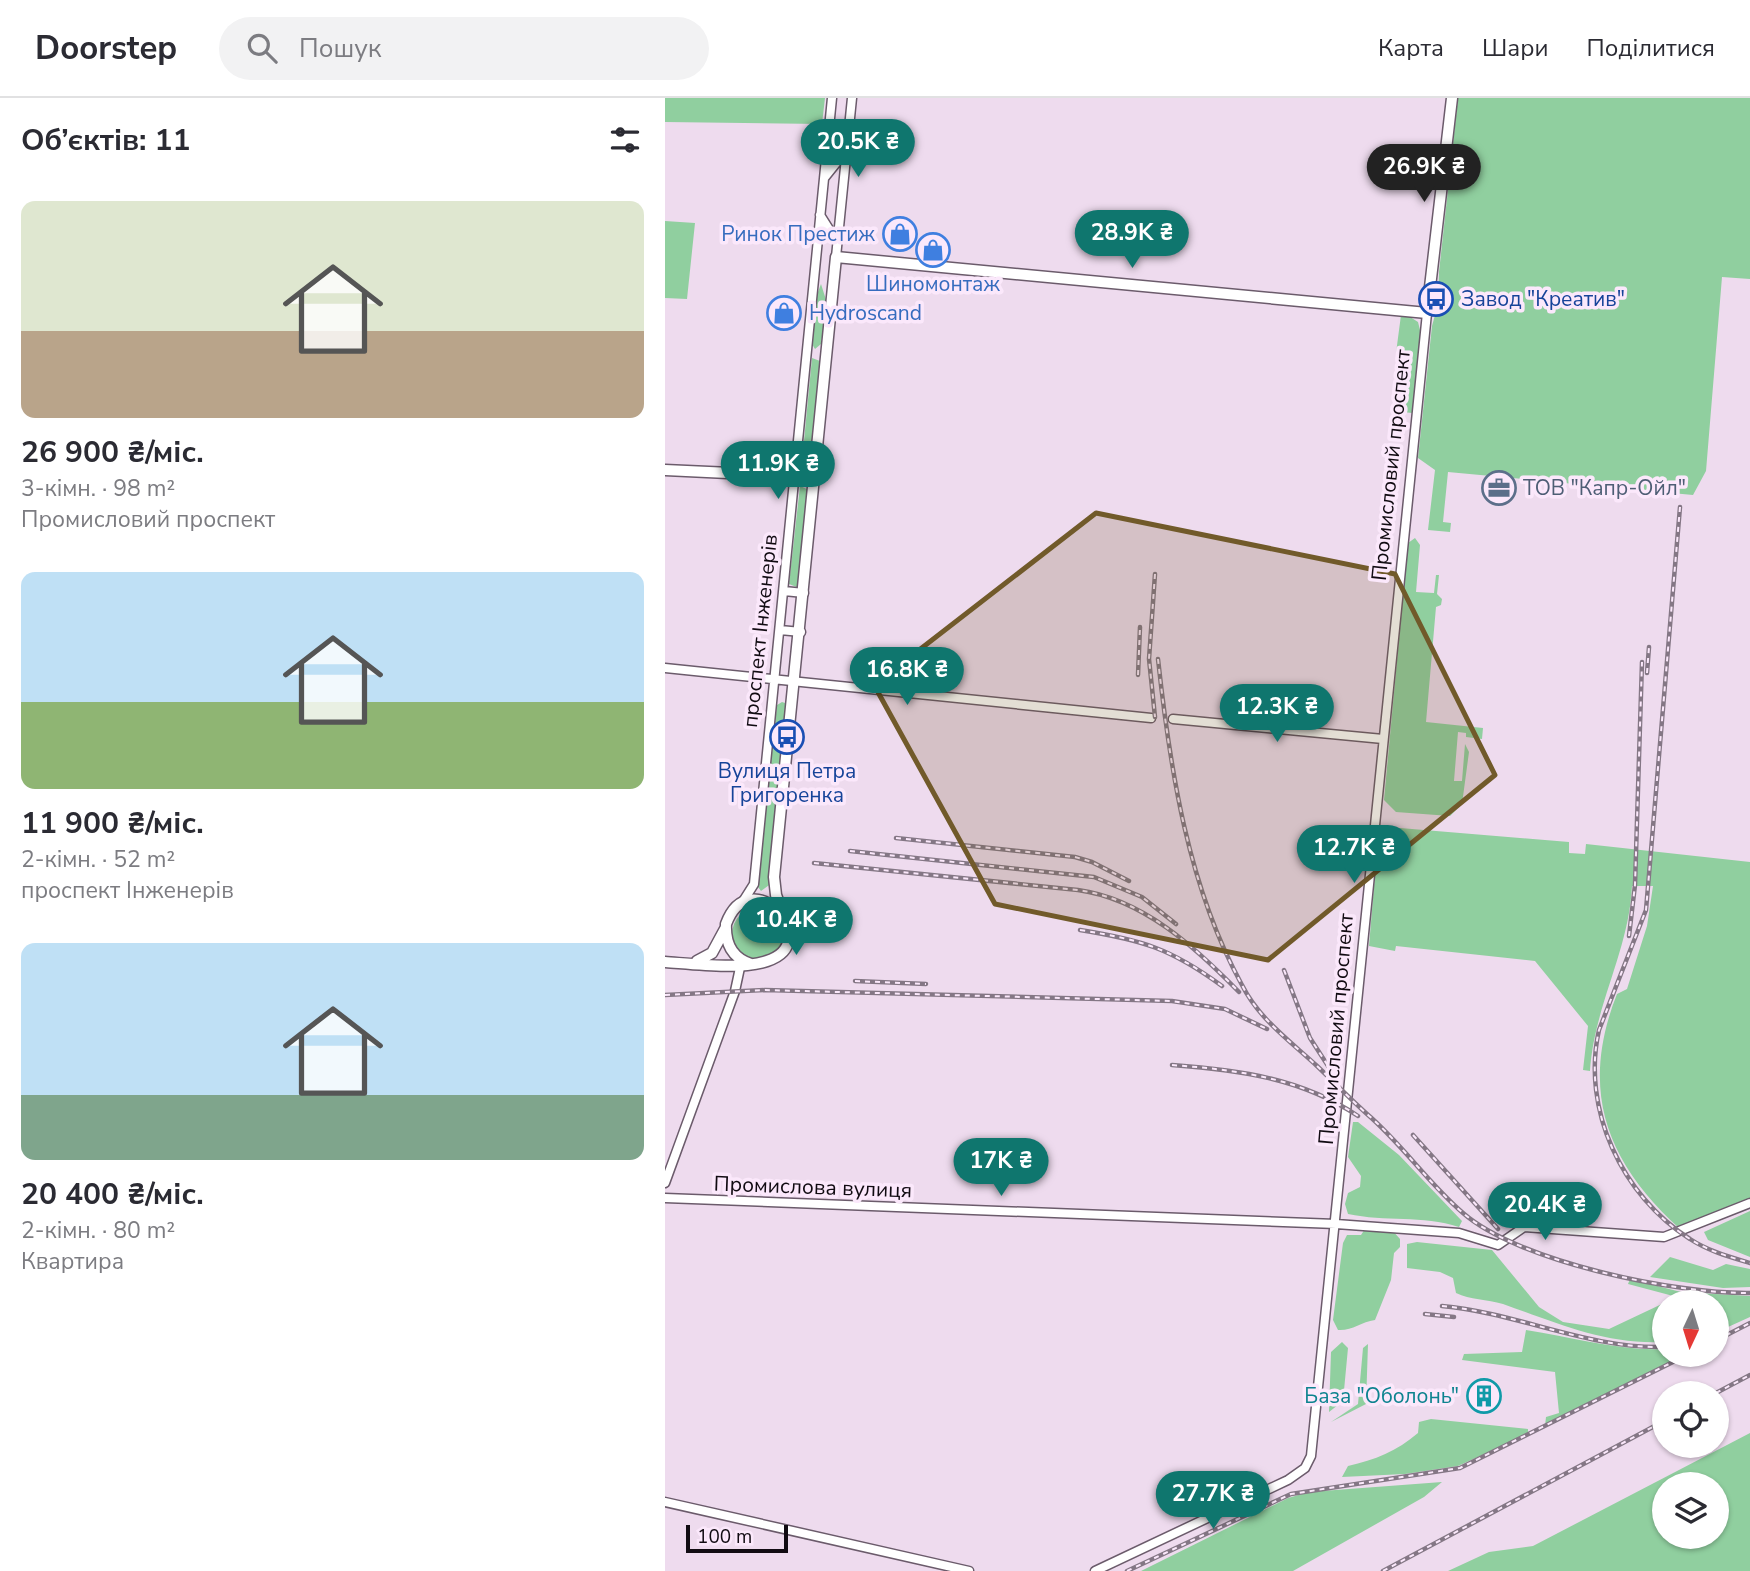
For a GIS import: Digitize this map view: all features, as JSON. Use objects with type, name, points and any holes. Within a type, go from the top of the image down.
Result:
[{"type":"street","name":"проспект Інженерів","points":[[735,909],[748,897],[754,884],[832,98]]},
{"type":"street","points":[[852,98],[836,257],[1426,313]]},
{"type":"street","name":"Промисловий проспект","points":[[1095,1571],[1287,1480],[1309,1463],[1317,1423],[1426,313],[1452,98]]},
{"type":"street","points":[[824,179],[847,149]]},
{"type":"street","points":[[820,215],[837,242]]},
{"type":"street","name":"проспект Інженерів","points":[[783,914],[774,884],[836,257]]},
{"type":"street","points":[[665,470],[815,477]]},
{"type":"street","points":[[784,591],[804,593]]},
{"type":"street","points":[[780,630],[801,632]]},
{"type":"street","points":[[665,668],[1151,718]]},
{"type":"street","points":[[1173,719],[1383,739]]},
{"type":"street","points":[[687,963],[712,953],[735,909],[767,893],[774,884]]},
{"type":"street","points":[[665,962],[771,960],[781,953],[789,932],[783,914],[768,903],[750,901]]},
{"type":"street","points":[[726,924],[728,945],[744,962]]},
{"type":"street","points":[[665,1184],[744,962]]},
{"type":"street","name":"Промислова вулиця","points":[[665,1198],[1336,1224],[1468,1234],[1494,1244]]},
{"type":"street","points":[[1501,1254],[1494,1244],[1503,1243],[1524,1227],[1664,1237],[1750,1203]]},
{"type":"street","points":[[665,1503],[969,1571]]},
{"type":"highlighted area","points":[[1096,513],[1395,574],[1495,775],[1268,960],[995,904],[874,685]]},
{"type":"green space","points":[[665,98],[825,98],[822,124],[665,122]]},
{"type":"green space","points":[[1458,98],[1750,98],[1750,279],[1722,277],[1706,471],[1693,495],[1448,472],[1443,522],[1451,523],[1450,532],[1428,530],[1435,470],[1418,458],[1432,326],[1438,304]]},
{"type":"green space","points":[[665,221],[695,223],[687,299],[665,298]]},
{"type":"green space","points":[[821,284],[827,303],[821,344],[815,349],[812,344],[815,300]]},
{"type":"green space","points":[[1401,315],[1407,315],[1418,322],[1421,334],[1412,413],[1403,412],[1394,389],[1406,380],[1407,359],[1396,353]]},
{"type":"green space","points":[[812,358],[820,361],[812,462],[801,472]]},
{"type":"green space","points":[[800,486],[809,490],[799,588],[789,584]]},
{"type":"green space","points":[[1415,538],[1420,545],[1416,592],[1434,593],[1436,575],[1439,575],[1437,594],[1442,599],[1441,605],[1436,607],[1426,722],[1483,728],[1482,739],[1466,737],[1466,733],[1458,732],[1454,781],[1462,781],[1465,744],[1469,752],[1462,804],[1450,816],[1396,812],[1384,800],[1408,543]]},
{"type":"green space","points":[[782,702],[788,704],[772,883],[761,891],[758,887],[777,705]]},
{"type":"green space","points":[[1388,827],[1569,842],[1569,853],[1585,854],[1586,844],[1750,862],[1750,1198],[1680,1229],[1654,1204],[1634,1178],[1618,1151],[1607,1122],[1601,1093],[1600,1062],[1606,1029],[1617,994],[1627,989],[1647,926],[1653,886],[1632,886],[1625,933],[1598,1024],[1590,1071],[1583,1070],[1588,1026],[1535,961],[1396,946],[1395,951],[1369,946],[1378,838],[1381,831]]},
{"type":"green space","points":[[758,908],[768,910],[776,916],[782,924],[782,944],[776,952],[768,958],[758,960],[748,958],[740,952],[734,944],[732,934],[734,924],[740,916],[748,910]]},
{"type":"green space","points":[[1353,1122],[1358,1122],[1399,1155],[1462,1221],[1459,1227],[1431,1221],[1348,1214],[1345,1204],[1348,1193],[1360,1187],[1361,1176],[1348,1157]]},
{"type":"green space","points":[[1750,1211],[1750,1257],[1708,1240],[1704,1232]]},
{"type":"green space","points":[[1365,1229],[1392,1230],[1400,1239],[1400,1247],[1394,1253],[1391,1280],[1375,1320],[1338,1330],[1333,1320],[1343,1243],[1347,1235],[1361,1235]]},
{"type":"green space","points":[[1417,1242],[1492,1250],[1539,1307],[1563,1322],[1609,1329],[1652,1309],[1652,1342],[1601,1336],[1503,1304],[1456,1293],[1453,1278],[1440,1272],[1407,1268],[1407,1244]]},
{"type":"green space","points":[[1670,1257],[1713,1270],[1726,1264],[1750,1269],[1750,1287],[1723,1288],[1650,1277]]},
{"type":"green space","points":[[1630,1279],[1673,1290],[1652,1290],[1628,1284]]},
{"type":"green space","points":[[1729,1295],[1750,1296],[1750,1317],[1729,1327]]},
{"type":"green space","points":[[1526,1330],[1612,1346],[1652,1349],[1652,1367],[1661,1367],[1545,1426],[1546,1417],[1559,1413],[1555,1372],[1462,1360],[1464,1354],[1522,1352]]},
{"type":"green space","points":[[1342,1342],[1348,1348],[1343,1401],[1329,1412],[1331,1352]]},
{"type":"green space","points":[[1368,1344],[1366,1404],[1331,1422],[1358,1404],[1363,1348]]},
{"type":"green space","points":[[1431,1419],[1528,1429],[1528,1434],[1458,1466],[1405,1474],[1342,1477],[1348,1466],[1394,1450],[1418,1433],[1419,1422]]},
{"type":"green space","points":[[1750,1433],[1750,1571],[1448,1571],[1489,1552],[1533,1546],[1652,1484],[1652,1549],[1729,1549],[1729,1472],[1675,1472],[1702,1458],[1729,1458],[1729,1444]]},
{"type":"green space","points":[[1442,1482],[1424,1497],[1293,1571],[1141,1571],[1288,1498],[1309,1492]]},
{"type":"railway","points":[[1680,507],[1646,910],[1599,1030],[1595,1060],[1596,1090],[1602,1120],[1612,1148],[1645,1199],[1666,1221],[1690,1239],[1719,1253],[1750,1263]]},
{"type":"railway","points":[[1155,574],[1149,659],[1155,717]]},
{"type":"railway","points":[[1138,675],[1140,627]]},
{"type":"railway","points":[[1647,673],[1649,647]]},
{"type":"railway","points":[[1158,659],[1176,785],[1195,868],[1223,947],[1249,997],[1266,1019],[1380,1126],[1450,1201],[1488,1231],[1559,1260],[1600,1272],[1682,1288],[1750,1293]]},
{"type":"railway","points":[[1629,936],[1635,885],[1642,662]]},
{"type":"railway","points":[[896,838],[1075,857],[1092,862],[1129,881]]},
{"type":"railway","points":[[850,851],[1094,877],[1142,897],[1176,924]]},
{"type":"railway","points":[[814,863],[1078,890],[1102,895],[1146,914],[1186,942],[1239,992]]},
{"type":"railway","points":[[1080,930],[1138,942],[1171,954],[1222,986]]},
{"type":"railway","points":[[1284,970],[1310,1038],[1330,1069]]},
{"type":"railway","points":[[855,981],[926,984]]},
{"type":"railway","points":[[665,995],[765,990],[1172,1001],[1225,1009],[1267,1029]]},
{"type":"railway","points":[[1172,1065],[1245,1073],[1292,1084],[1358,1116]]},
{"type":"railway","points":[[1413,1135],[1498,1229]]},
{"type":"railway","points":[[1442,1306],[1498,1316],[1580,1337],[1652,1347]]},
{"type":"railway","points":[[1425,1314],[1454,1317]]},
{"type":"railway","points":[[1729,1334],[1750,1323]]},
{"type":"railway","points":[[1127,1571],[1291,1494],[1460,1468],[1663,1367]]},
{"type":"railway","points":[[1729,1386],[1750,1375]]},
{"type":"railway","points":[[1383,1571],[1652,1427]]},
{"type":"place","name":"Ринок Престиж","points":[[900,234]]},
{"type":"place","name":"Шиномонтаж","points":[[933,250]]},
{"type":"place","name":"Завод \"Креатив\"","points":[[1436,299]]},
{"type":"place","name":"Hydroscand","points":[[784,313]]},
{"type":"place","name":"ТОВ \"Капр-Ойл\"","points":[[1499,488]]},
{"type":"place","name":"Вулиця Петра Григоренка","points":[[787,737]]},
{"type":"place","name":"База \"Оболонь\"","points":[[1484,1396]]}]
